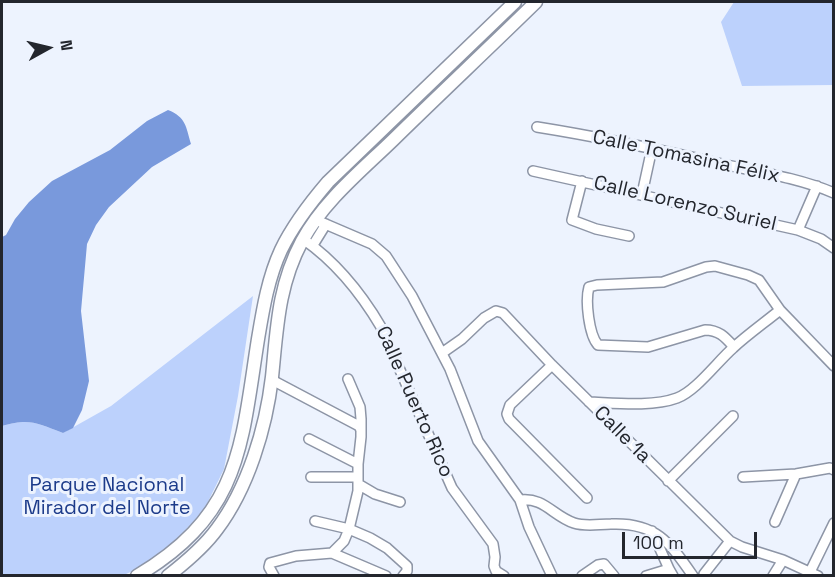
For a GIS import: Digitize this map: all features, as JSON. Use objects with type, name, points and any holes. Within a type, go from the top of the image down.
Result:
[{"type":"street","points":[[137,576],[175,550],[192,535],[216,504],[236,464],[243,437],[263,309],[270,279],[294,226],[328,182],[515,2]]},
{"type":"street","points":[[168,576],[184,564],[218,528],[242,487],[258,444],[272,380],[277,315],[292,262],[357,175],[535,3]]},
{"type":"street","points":[[482,33],[492,44]]},
{"type":"street","name":"Calle Tomasina Félix","points":[[537,127],[652,148],[817,186],[834,193]]},
{"type":"street","points":[[642,194],[652,148]]},
{"type":"street","name":"Calle Lorenzo Suriel","points":[[533,171],[798,230],[821,239],[834,248]]},
{"type":"street","points":[[572,220],[582,181]]},
{"type":"street","points":[[798,230],[817,186]]},
{"type":"street","points":[[562,217],[596,229],[629,236]]},
{"type":"street","points":[[321,222],[363,239],[386,256],[412,296],[442,353],[482,449],[520,500],[529,527],[552,576]]},
{"type":"street","name":"Calle Puerto Rico","points":[[308,242],[334,264],[353,286],[381,327],[452,488],[493,544],[494,566],[496,571],[504,576]]},
{"type":"street","points":[[734,347],[721,333],[713,330],[705,330],[648,347],[598,345],[593,339],[587,294],[589,287],[663,282],[715,266],[759,280],[780,310],[834,366]]},
{"type":"street","points":[[589,402],[626,403],[679,398],[734,347],[780,310]]},
{"type":"street","name":"Calle 1a","points":[[442,353],[462,339],[484,318],[496,311],[507,317],[552,365],[730,541],[814,574]]},
{"type":"street","points":[[552,365],[510,405],[507,414],[509,419],[587,498]]},
{"type":"street","points":[[332,554],[344,541],[349,529],[358,480],[360,407],[348,379]]},
{"type":"street","points":[[272,380],[359,426],[361,430]]},
{"type":"street","points":[[668,481],[733,416]]},
{"type":"street","points":[[309,439],[358,464]]},
{"type":"street","points":[[743,477],[796,474],[830,468],[834,470]]},
{"type":"street","points":[[775,522],[796,474]]},
{"type":"street","points":[[311,477],[358,480],[375,494],[400,502]]},
{"type":"street","points":[[520,500],[534,499],[575,524],[621,523],[659,534],[673,547],[693,576]]},
{"type":"street","points":[[315,521],[349,529],[387,548],[407,566],[404,576]]},
{"type":"street","points":[[814,574],[834,523]]},
{"type":"street","points":[[646,576],[671,572],[652,531]]},
{"type":"street","points":[[704,574],[730,541]]},
{"type":"street","points":[[274,576],[269,567],[270,563],[296,556],[332,554],[386,576]]},
{"type":"street","points":[[773,576],[783,560]]},
{"type":"street","points":[[582,576],[598,565],[604,564],[614,576]]},
{"type":"green space","points":[[734,2],[833,2],[833,85],[742,86],[721,22]]},
{"type":"green space","name":"Parque Nacional Mirador del Norte","points":[[253,296],[224,469],[203,512],[156,560],[124,575],[2,576],[2,426],[26,422],[63,433],[111,406]]},
{"type":"shaded area","points":[[168,110],[182,119],[191,144],[152,167],[109,207],[96,225],[87,244],[81,311],[89,381],[82,410],[73,428],[63,433],[26,422],[2,426],[2,237],[6,235],[29,202],[52,181],[110,150],[147,121]]}]
